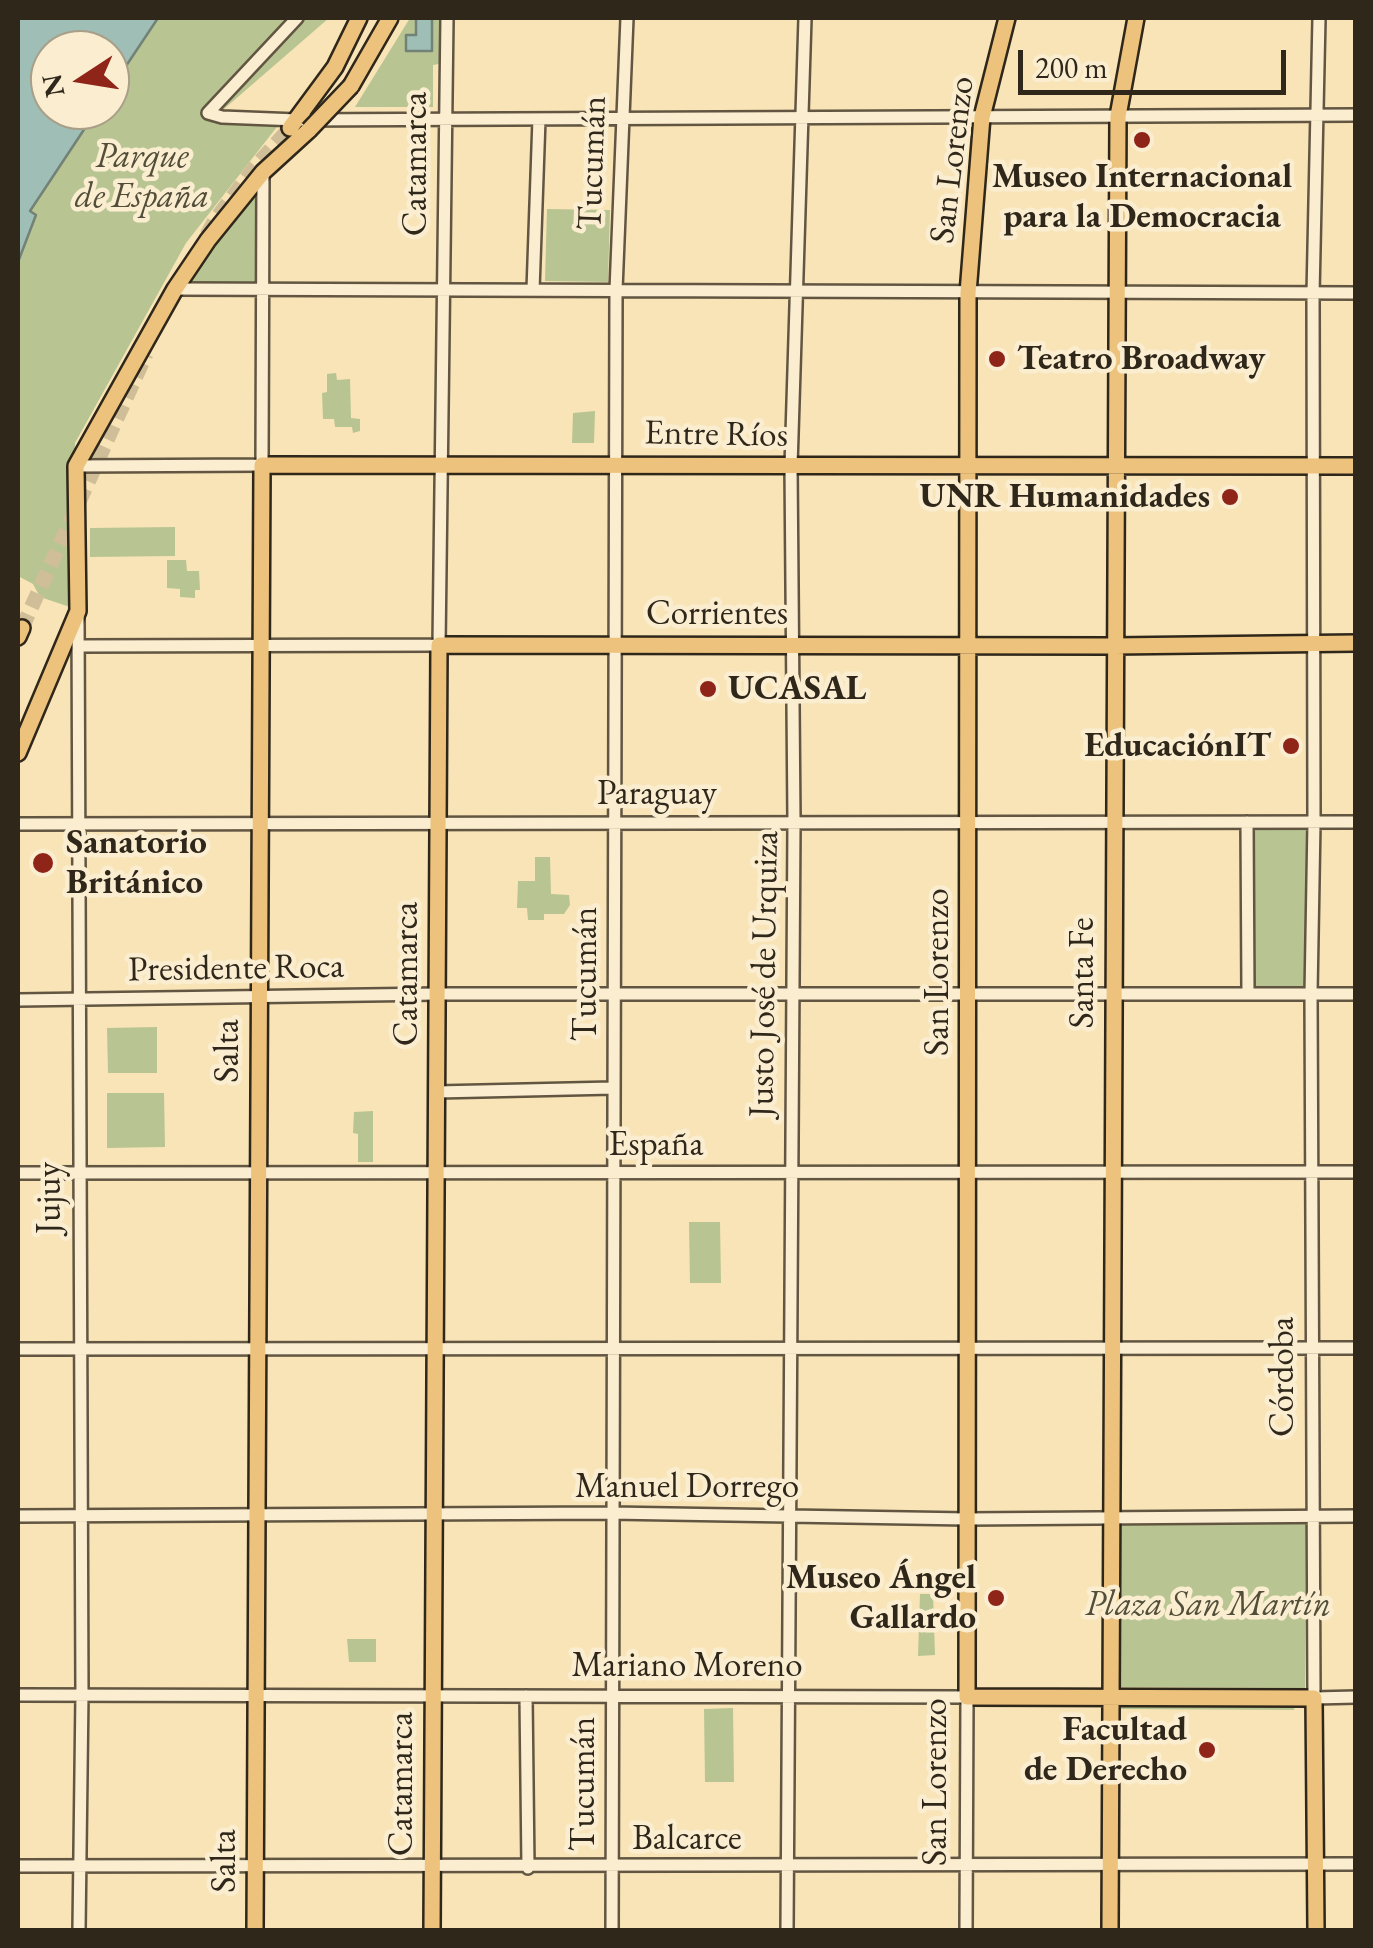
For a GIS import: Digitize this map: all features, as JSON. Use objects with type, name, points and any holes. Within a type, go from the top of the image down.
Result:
[{"type":"main road","points":[[76,466],[175,290],[208,240],[298,126],[360,18]]},
{"type":"main road","points":[[298,126],[351,86],[390,18]]},
{"type":"main road","name":"San Lorenzo","points":[[967,1697],[968,293],[982,117],[1006,18]]},
{"type":"main road","name":"Santa Fe","points":[[1110,1930],[1118,116],[1136,18]]},
{"type":"main road","name":"Jujuy","points":[[76,466],[78,611]]},
{"type":"main road","name":"Entre Ríos","points":[[262,466],[1356,466]]},
{"type":"main road","name":"Salta","points":[[256,1930],[262,466]]},
{"type":"main road","points":[[18,753],[78,611]]},
{"type":"main road","name":"Corrientes","points":[[439,644],[1356,643]]},
{"type":"main road","name":"Catamarca","points":[[432,1930],[439,644]]},
{"type":"main road","name":"Mariano Moreno","points":[[967,1697],[1314,1698]]},
{"type":"main road","name":"Córdoba","points":[[1314,1698],[1316,1930]]},
{"type":"street","points":[[297,18],[208,109],[211,115],[298,126],[447,119],[1356,115]]},
{"type":"street","name":"Catamarca","points":[[439,644],[447,18]]},
{"type":"street","name":"Tucumán","points":[[612,1930],[616,290],[626,18]]},
{"type":"street","name":"Justo José de Urquiza","points":[[787,1930],[794,822],[791,466],[805,18]]},
{"type":"street","name":"Córdoba","points":[[1314,1698],[1313,294],[1319,18]]},
{"type":"street","points":[[533,290],[539,119]]},
{"type":"street","name":"Salta","points":[[262,466],[263,172]]},
{"type":"street","points":[[175,290],[1356,293]]},
{"type":"street","name":"Entre Ríos","points":[[76,466],[262,466]]},
{"type":"street","name":"Jujuy","points":[[78,611],[82,1694],[79,1930]]},
{"type":"street","name":"Corrientes","points":[[78,646],[439,644]]},
{"type":"street","points":[[1247,822],[1248,994]]},
{"type":"street","name":"Paraguay","points":[[18,824],[1356,822]]},
{"type":"street","name":"Presidente Roca","points":[[18,1000],[437,994],[1356,994]]},
{"type":"street","points":[[436,1092],[613,1088]]},
{"type":"street","name":"España","points":[[18,1173],[1356,1172]]},
{"type":"street","points":[[18,1349],[1356,1348]]},
{"type":"street","name":"Manuel Dorrego","points":[[18,1516],[1356,1516]]},
{"type":"street","name":"Mariano Moreno","points":[[18,1695],[967,1697]]},
{"type":"street","points":[[526,1696],[528,1868]]},
{"type":"street","name":"San Lorenzo","points":[[966,1930],[967,1697]]},
{"type":"street","name":"Mariano Moreno","points":[[1314,1698],[1356,1697]]},
{"type":"street","name":"Balcarce","points":[[18,1866],[1356,1864]]},
{"type":"green space","name":"Parque de España","points":[[158,18],[329,18],[224,109],[221,119],[280,123],[186,243],[75,443],[71,605],[67,606],[40,597],[33,584],[18,576],[18,262],[36,216],[30,212],[84,130],[130,130],[130,60]]},
{"type":"green space","points":[[410,18],[439,18],[439,64],[433,65],[433,107],[355,107]]},
{"type":"green space","points":[[258,183],[258,285],[188,285]]},
{"type":"green space","points":[[547,209],[610,210],[608,282],[545,281]]},
{"type":"green space","points":[[336,373],[337,380],[350,379],[351,418],[360,419],[360,431],[353,433],[352,427],[335,427],[334,419],[323,419],[322,393],[327,392],[327,374]]},
{"type":"green space","points":[[595,411],[594,443],[572,443],[573,413]]},
{"type":"green space","points":[[175,527],[175,556],[90,557],[90,528]]},
{"type":"green space","points":[[167,560],[186,560],[187,571],[199,571],[200,590],[195,590],[195,598],[180,597],[180,589],[167,588]]},
{"type":"green space","points":[[1247,822],[1314,822],[1311,994],[1248,994]]},
{"type":"green space","points":[[535,857],[550,857],[551,894],[569,895],[570,905],[564,914],[544,914],[544,920],[528,920],[527,908],[517,908],[518,881],[535,881]]},
{"type":"green space","points":[[157,1027],[157,1073],[108,1073],[107,1028]]},
{"type":"green space","points":[[107,1093],[164,1093],[165,1147],[107,1148]]},
{"type":"green space","points":[[373,1111],[373,1162],[358,1162],[354,1112]]},
{"type":"green space","points":[[689,1222],[720,1222],[721,1283],[690,1283]]},
{"type":"green space","name":"Plaza San Martín","points":[[1119,1522],[1306,1523],[1305,1688],[1111,1687]]},
{"type":"green space","points":[[920,1594],[933,1594],[935,1655],[918,1656]]},
{"type":"green space","points":[[347,1639],[376,1639],[376,1662],[349,1662]]},
{"type":"green space","points":[[1120,1704],[1295,1704],[1294,1710],[1120,1709]]},
{"type":"green space","points":[[733,1708],[734,1782],[705,1782],[704,1709]]},
{"type":"water","points":[[18,18],[158,18],[130,60],[130,30],[30,30],[30,130],[84,130],[30,211],[36,215],[18,262]]},
{"type":"water","points":[[416,18],[432,18],[432,51],[406,51],[406,35],[416,35]]},
{"type":"tunnel","points":[[207,235],[255,167],[290,128]]},
{"type":"tunnel","points":[[22,628],[146,354]]},
{"type":"place","name":"Museo Internacional para la Democracia","points":[[1142,140]]},
{"type":"place","name":"Teatro Broadway","points":[[997,359]]},
{"type":"place","name":"UNR Humanidades","points":[[1230,497]]},
{"type":"place","name":"UCASAL","points":[[708,689]]},
{"type":"place","name":"EducaciónIT","points":[[1291,746]]},
{"type":"place","name":"Sanatorio Británico","points":[[43,863]]},
{"type":"place","name":"Museo Ángel Gallardo","points":[[996,1598]]},
{"type":"place","name":"Facultad de Derecho","points":[[1207,1750]]}]
